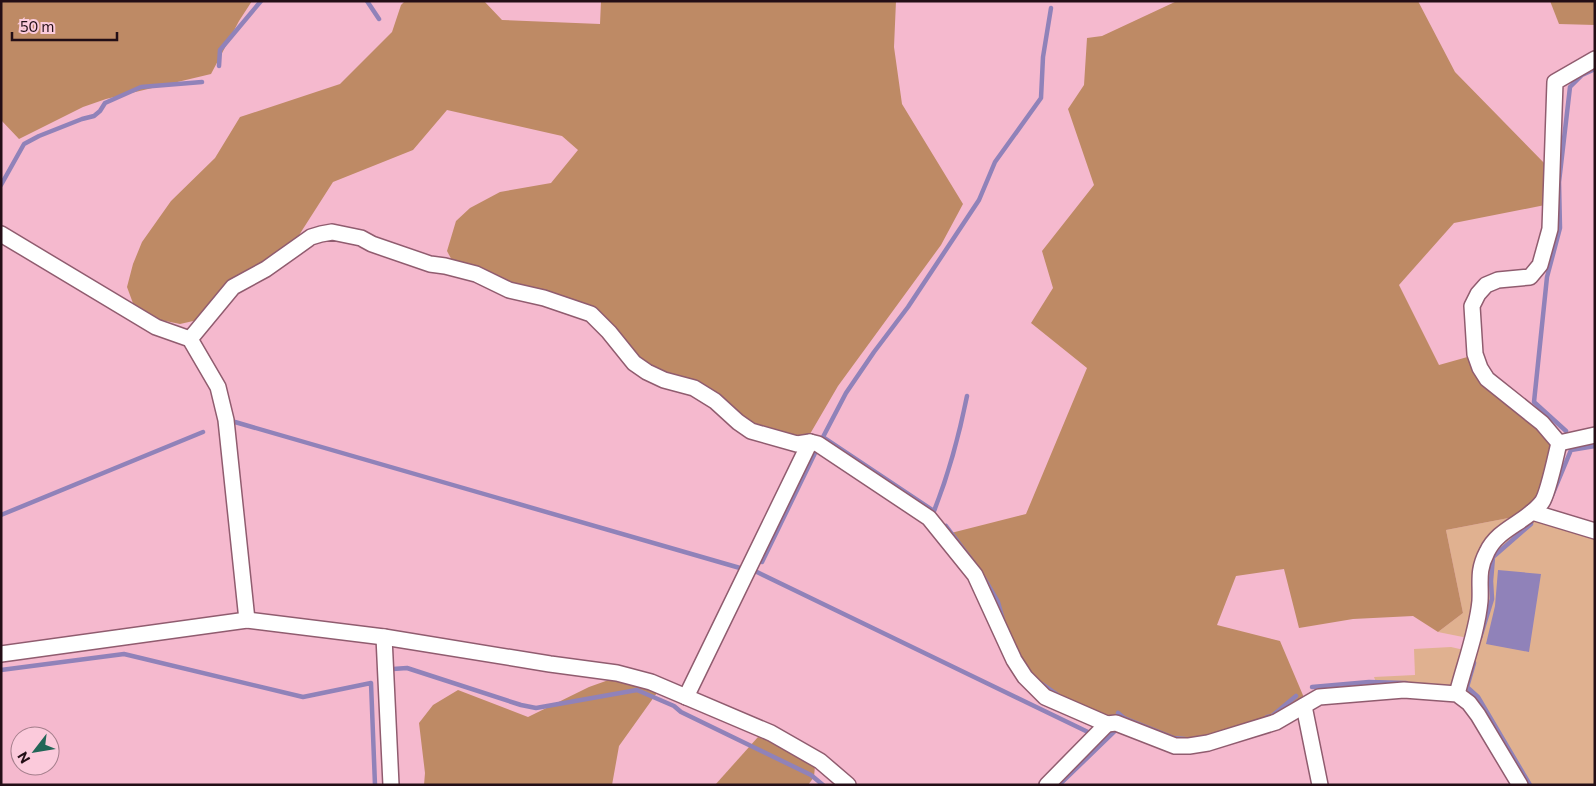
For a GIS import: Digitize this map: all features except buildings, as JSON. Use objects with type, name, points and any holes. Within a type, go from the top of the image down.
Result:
[{"type":"street","points":[[1559,443],[1542,423],[1487,379],[1480,368],[1475,354],[1472,306],[1478,294],[1486,285],[1498,280],[1530,277],[1540,265],[1550,229],[1555,82],[1595,59]]},
{"type":"street","points":[[190,339],[232,287],[266,270],[311,237],[321,234],[332,232],[361,238],[372,244],[430,264],[476,274],[509,290],[544,298],[591,314],[609,332],[634,363],[647,372],[664,380],[694,388],[715,401],[751,431],[797,444],[810,442],[818,444],[929,518],[975,575],[1014,660],[1025,677],[1045,696],[1174,746],[1189,746],[1208,743],[1276,722],[1318,697],[1404,690],[1457,694],[1469,703],[1478,715],[1520,785]]},
{"type":"street","points":[[1,234],[156,327],[190,339],[218,387],[226,420],[247,620]]},
{"type":"street","points":[[1559,443],[1595,435]]},
{"type":"street","points":[[686,696],[810,442]]},
{"type":"street","points":[[1457,694],[1475,627],[1480,600],[1479,576],[1486,553],[1496,537],[1526,518],[1544,500],[1559,443]]},
{"type":"street","points":[[1532,512],[1595,531]]},
{"type":"street","points":[[1,654],[247,620],[384,637],[617,673],[651,682],[770,733],[820,761],[848,785]]},
{"type":"street","points":[[384,637],[391,785]]},
{"type":"street","points":[[1304,706],[1320,785]]},
{"type":"street","points":[[1047,785],[1116,724]]},
{"type":"shaded area","points":[[1,1],[252,1],[239,21],[211,74],[106,99],[83,107],[19,139],[1,120]]},
{"type":"shaded area","points":[[405,1],[484,1],[502,20],[600,24],[601,1],[896,1],[894,47],[902,104],[963,204],[941,245],[838,386],[810,434],[801,439],[751,426],[640,362],[593,311],[455,266],[447,251],[456,221],[470,208],[500,192],[551,183],[578,150],[562,136],[447,110],[413,150],[333,182],[294,243],[202,319],[180,324],[151,318],[134,306],[127,287],[133,264],[142,242],[171,201],[215,158],[240,117],[340,84],[392,32],[401,5]]},
{"type":"shaded area","points":[[1177,1],[1418,1],[1455,72],[1547,166],[1545,205],[1454,223],[1399,285],[1439,365],[1471,356],[1553,439],[1538,505],[1519,516],[1446,530],[1463,613],[1438,632],[1413,616],[1353,619],[1299,628],[1284,569],[1236,576],[1217,625],[1280,641],[1305,700],[1274,720],[1202,740],[1177,742],[1098,716],[1056,698],[1028,674],[980,574],[951,533],[1026,514],[1087,368],[1031,323],[1053,288],[1042,251],[1094,185],[1068,109],[1084,85],[1087,38],[1102,36]]},
{"type":"shaded area","points":[[1550,1],[1595,1],[1595,25],[1559,24]]},
{"type":"shaded area","points":[[1519,516],[1498,532],[1468,638],[1438,632],[1463,613],[1446,530]]},
{"type":"shaded area","points":[[1536,516],[1595,534],[1595,785],[1524,785],[1463,692],[1485,570],[1497,543]]},
{"type":"shaded area","points":[[1498,570],[1541,574],[1529,652],[1486,644],[1495,606]]},
{"type":"shaded area","points":[[1451,647],[1464,650],[1454,685],[1448,691],[1378,687],[1374,677],[1415,675],[1414,649]]},
{"type":"shaded area","points":[[617,677],[659,690],[619,746],[612,785],[424,785],[425,773],[419,723],[433,705],[458,690],[528,717],[589,687]]},
{"type":"shaded area","points":[[758,737],[774,743],[815,766],[814,777],[808,785],[715,785]]},
{"type":"waterway","points":[[219,66],[220,50],[261,1]]},
{"type":"waterway","points":[[367,1],[379,19]]},
{"type":"waterway","points":[[967,396],[953,454],[934,511],[823,437],[846,393],[908,307],[979,200],[995,162],[1041,98],[1043,57],[1051,8]]},
{"type":"waterway","points":[[1566,431],[1534,402],[1547,277],[1560,228],[1559,182],[1570,87],[1582,75],[1595,69]]},
{"type":"waterway","points":[[1,185],[24,144],[39,136],[94,116],[105,103],[141,87],[202,82]]},
{"type":"waterway","points":[[235,422],[740,568]]},
{"type":"waterway","points":[[1,515],[203,432]]},
{"type":"waterway","points":[[1549,503],[1571,450],[1595,446]]},
{"type":"waterway","points":[[762,562],[815,453]]},
{"type":"waterway","points":[[1480,638],[1492,599],[1493,557],[1531,524]]},
{"type":"waterway","points":[[946,526],[974,563]]},
{"type":"waterway","points":[[757,572],[1090,733]]},
{"type":"waterway","points":[[984,578],[998,602],[1003,620]]},
{"type":"waterway","points":[[1,670],[124,654],[303,697],[371,683],[375,785]]},
{"type":"waterway","points":[[1474,663],[1467,687],[1478,697],[1530,785]]},
{"type":"waterway","points":[[393,669],[407,668],[521,705],[536,708],[637,690],[674,706],[681,712],[811,775],[823,785]]},
{"type":"waterway","points":[[1312,687],[1369,682],[1406,683]]},
{"type":"waterway","points":[[1042,684],[1058,695]]},
{"type":"waterway","points":[[1267,717],[1272,716],[1296,696]]},
{"type":"waterway","points":[[1118,713],[1124,718]]},
{"type":"waterway","points":[[1059,785],[1116,730],[1124,718],[1174,738],[1185,739]]}]
